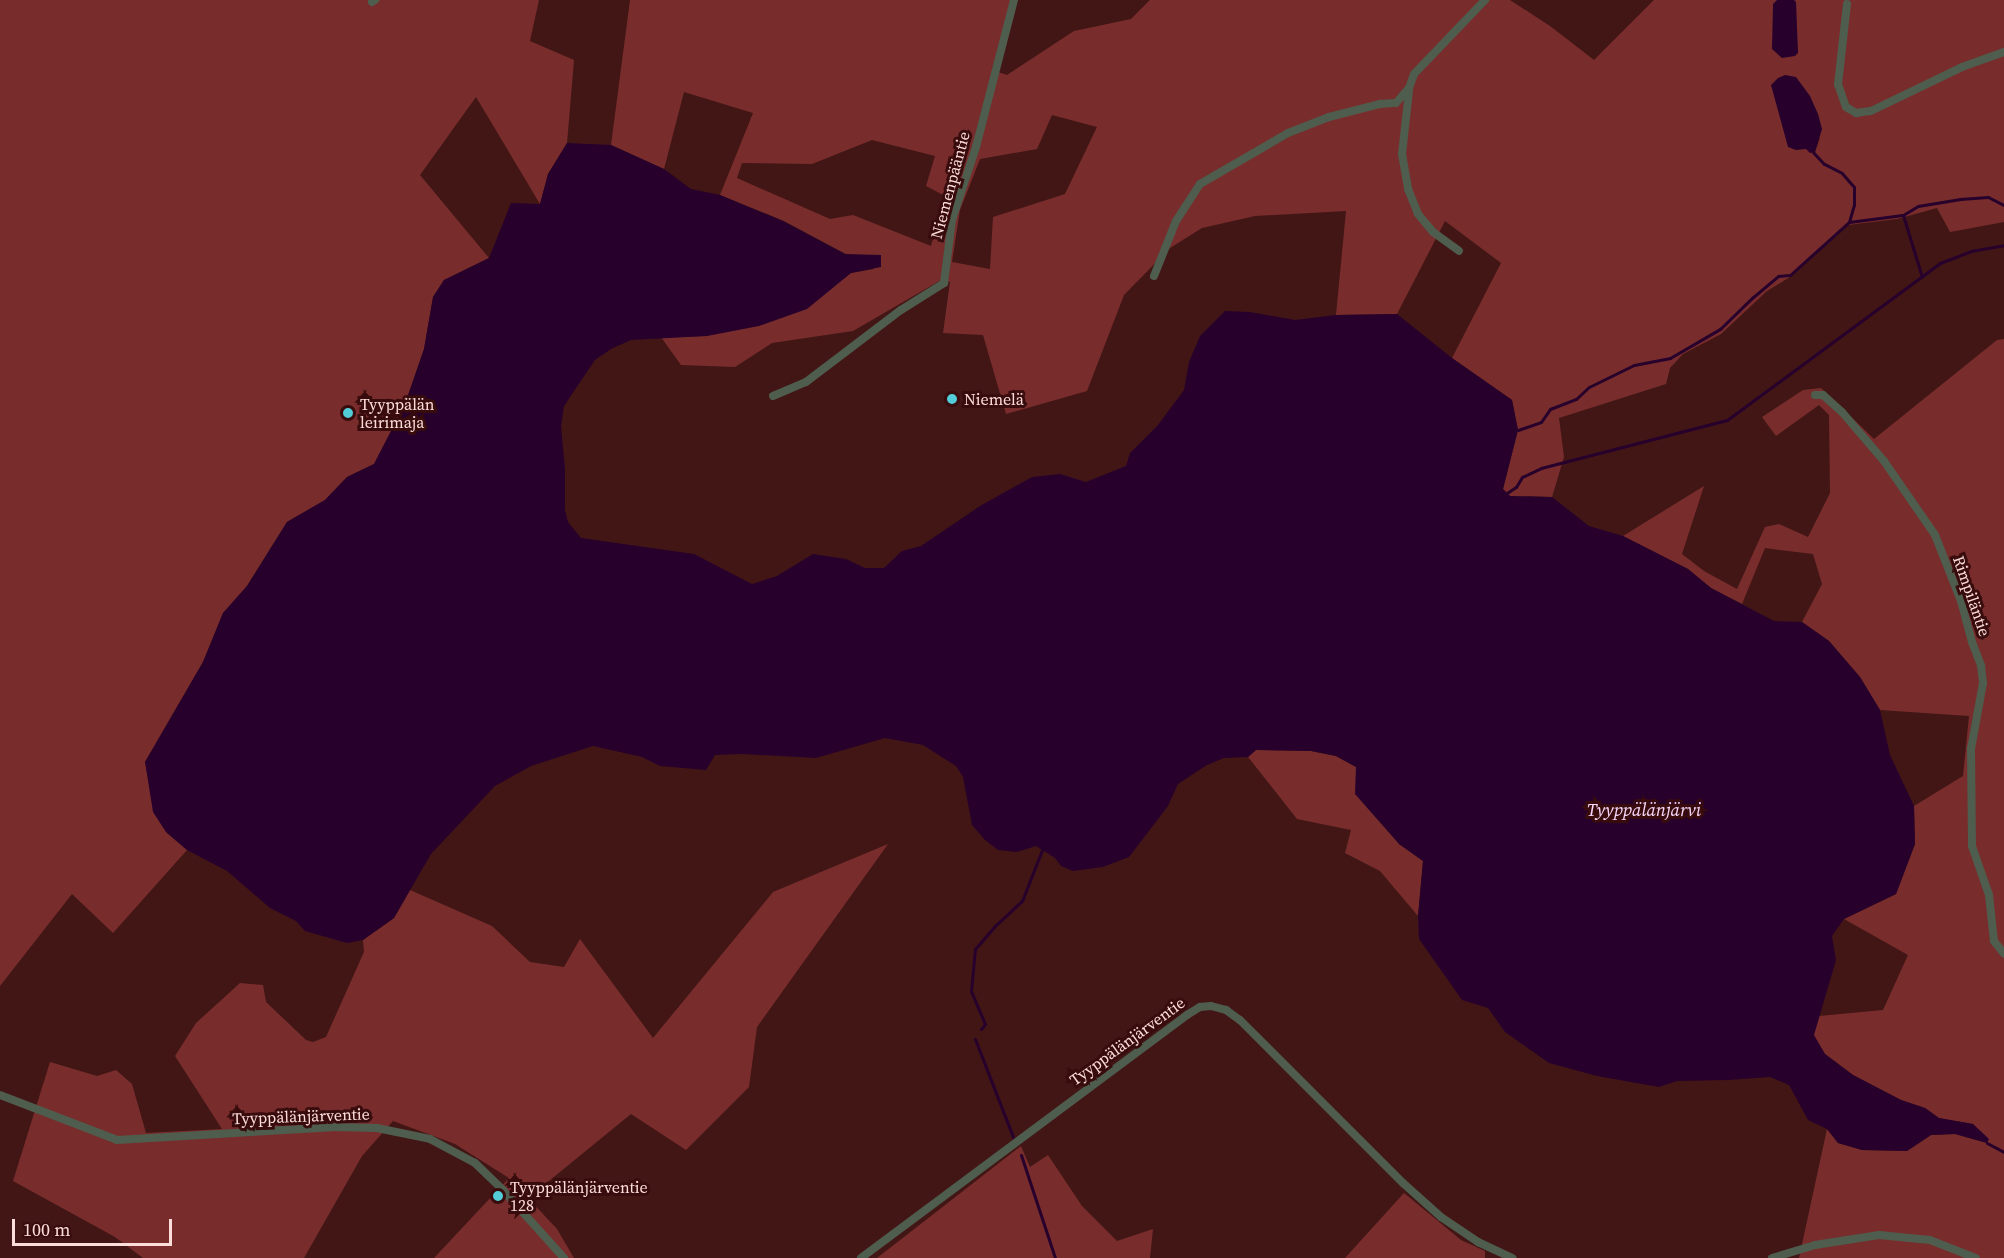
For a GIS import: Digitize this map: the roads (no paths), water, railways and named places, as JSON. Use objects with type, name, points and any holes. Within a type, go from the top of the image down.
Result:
[{"type":"street","name":"Niemenpääntie","points":[[773,396],[806,382],[901,310],[944,283],[952,220],[978,141],[1014,0]]},
{"type":"street","points":[[1459,251],[1433,232],[1418,214],[1408,189],[1402,154],[1409,88],[1414,74],[1485,0]]},
{"type":"street","points":[[1847,4],[1838,84],[1846,107],[1856,113],[1871,111],[1962,67],[2004,52]]},
{"type":"street","points":[[1154,276],[1176,221],[1200,184],[1288,133],[1329,117],[1380,104],[1396,103],[1409,88]]},
{"type":"street","name":"Rimpiläntie","points":[[1815,395],[1823,395],[1842,412],[1884,461],[1935,535],[1961,601],[1971,642],[1981,666],[1983,683],[1971,748],[1972,846],[1989,895],[1994,941],[2004,954]]},
{"type":"street","name":"Tyyppälänjärventie","points":[[861,1258],[1187,1015],[1200,1007],[1211,1006],[1226,1010],[1240,1020],[1387,1167],[1442,1217],[1478,1242],[1513,1258]]},
{"type":"street","name":"Tyyppälänjärventie","points":[[0,1095],[117,1140],[333,1127],[377,1128],[430,1139],[475,1163],[502,1189],[564,1258]]},
{"type":"street","points":[[1772,1258],[1815,1245],[1879,1235],[1930,1240],[1976,1258]]},
{"type":"water","points":[[1777,0],[1796,2],[1798,53],[1795,56],[1782,58],[1772,49],[1773,4]]},
{"type":"water","points":[[1785,75],[1796,77],[1810,96],[1818,114],[1822,129],[1815,152],[1810,153],[1806,149],[1796,150],[1788,147],[1771,85]]},
{"type":"water","name":"Tyyppälänjärvi","points":[[567,143],[611,145],[664,169],[691,189],[720,195],[783,221],[845,254],[881,255],[881,267],[851,273],[807,309],[759,326],[707,336],[631,340],[611,349],[595,360],[564,406],[561,426],[565,469],[565,510],[568,522],[581,538],[694,554],[752,584],[777,576],[813,554],[846,559],[865,568],[884,568],[902,551],[921,546],[980,506],[1032,477],[1060,474],[1086,482],[1126,466],[1130,453],[1158,425],[1184,390],[1189,362],[1200,336],[1225,311],[1250,312],[1295,320],[1336,315],[1397,314],[1452,358],[1512,400],[1518,430],[1503,489],[1510,496],[1552,497],[1589,526],[1623,536],[1688,569],[1711,588],[1774,621],[1802,622],[1829,641],[1860,677],[1880,710],[1890,755],[1914,806],[1915,844],[1896,894],[1844,919],[1832,936],[1836,960],[1814,1035],[1825,1054],[1853,1075],[1901,1100],[1925,1108],[1939,1118],[1973,1124],[1989,1139],[1987,1143],[1955,1134],[1931,1135],[1907,1151],[1862,1150],[1838,1143],[1827,1129],[1808,1120],[1789,1085],[1770,1077],[1677,1081],[1659,1087],[1597,1076],[1549,1063],[1505,1032],[1488,1008],[1462,1000],[1419,939],[1418,916],[1423,861],[1399,844],[1355,794],[1356,767],[1336,756],[1311,751],[1256,750],[1248,757],[1224,758],[1207,765],[1178,784],[1168,806],[1129,857],[1103,867],[1073,871],[1061,866],[1055,858],[1036,846],[1017,852],[998,850],[985,840],[972,825],[963,777],[956,766],[923,745],[885,738],[816,758],[742,754],[715,755],[706,770],[660,766],[642,757],[593,746],[531,766],[495,786],[431,854],[394,918],[363,940],[347,943],[305,931],[296,921],[270,908],[227,871],[187,850],[166,832],[153,812],[145,762],[203,662],[223,613],[247,586],[287,522],[325,500],[347,477],[374,464],[405,404],[424,349],[433,297],[444,280],[489,258],[511,203],[540,204],[548,174]]},
{"type":"waterway","points":[[1518,430],[1541,422],[1550,409],[1576,399],[1589,387],[1634,365],[1670,358],[1720,329],[1778,276],[1790,275],[1849,222],[1854,205],[1854,187],[1842,173],[1824,164],[1813,152]]},
{"type":"waterway","points":[[1903,215],[1918,206],[1960,199],[1988,197],[2004,205]]},
{"type":"waterway","points":[[1849,222],[1903,215],[1922,277]]},
{"type":"waterway","points":[[1507,493],[1516,487],[1522,477],[1541,468],[1727,420],[1940,263],[1971,251],[2004,245]]},
{"type":"waterway","points":[[981,1029],[985,1024],[971,991],[975,949],[1022,901],[1042,850]]},
{"type":"waterway","points":[[975,1039],[1013,1137]]},
{"type":"waterway","points":[[1987,1143],[2004,1152]]},
{"type":"waterway","points":[[1021,1155],[1055,1258]]},
{"type":"place","name":"Niemelä","points":[[952,399]]},
{"type":"place","name":"Tyyppälän leirimaja","points":[[348,413]]},
{"type":"place","name":"Tyyppälänjärventie 128","points":[[498,1196]]}]
